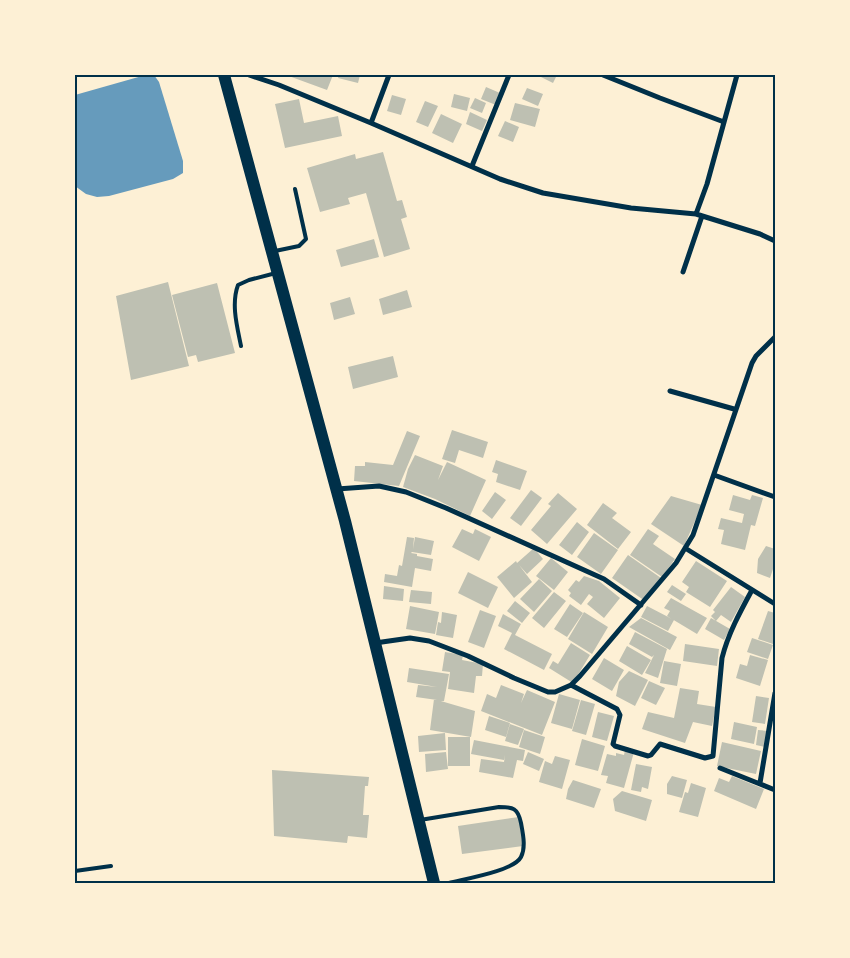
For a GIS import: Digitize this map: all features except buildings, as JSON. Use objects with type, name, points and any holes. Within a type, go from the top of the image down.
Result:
[{"type":"main road","points":[[224,75],[336,489],[434,883]]},
{"type":"street","points":[[249,75],[279,85],[371,123],[500,179],[543,193],[631,208],[696,214],[760,234],[775,241]]},
{"type":"street","points":[[371,123],[389,75]]},
{"type":"street","points":[[472,166],[509,75]]},
{"type":"street","points":[[603,75],[724,122]]},
{"type":"street","points":[[696,214],[707,184],[737,75]]},
{"type":"street","points":[[683,272],[702,216]]},
{"type":"street","points":[[374,643],[410,638],[429,641],[468,656],[539,689],[555,692],[571,685],[676,564],[693,534],[714,475],[734,409],[752,363],[756,356],[775,337]]},
{"type":"street","points":[[670,391],[734,409]]},
{"type":"street","points":[[714,475],[775,496]]},
{"type":"street","points":[[336,489],[379,486],[406,492],[604,579],[641,605]]},
{"type":"street","points":[[685,548],[775,604]]},
{"type":"street","points":[[571,685],[617,709],[620,715],[613,744],[616,746],[648,756],[660,744],[710,758],[712,756],[724,646],[752,590]]},
{"type":"street","points":[[760,783],[775,693]]},
{"type":"street","points":[[720,768],[775,790]]},
{"type":"lane","points":[[272,252],[299,246],[306,239],[295,190]]},
{"type":"lane","points":[[241,346],[236,321],[235,294],[238,285],[278,272]]},
{"type":"lane","points":[[418,821],[499,807],[510,807],[520,815],[524,850],[519,861],[506,868],[449,883]]},
{"type":"lane","points":[[75,871],[111,866]]},
{"type":"water","points":[[154,75],[159,82],[183,161],[183,173],[173,179],[109,196],[97,197],[86,194],[75,186],[75,95],[142,76]]}]
